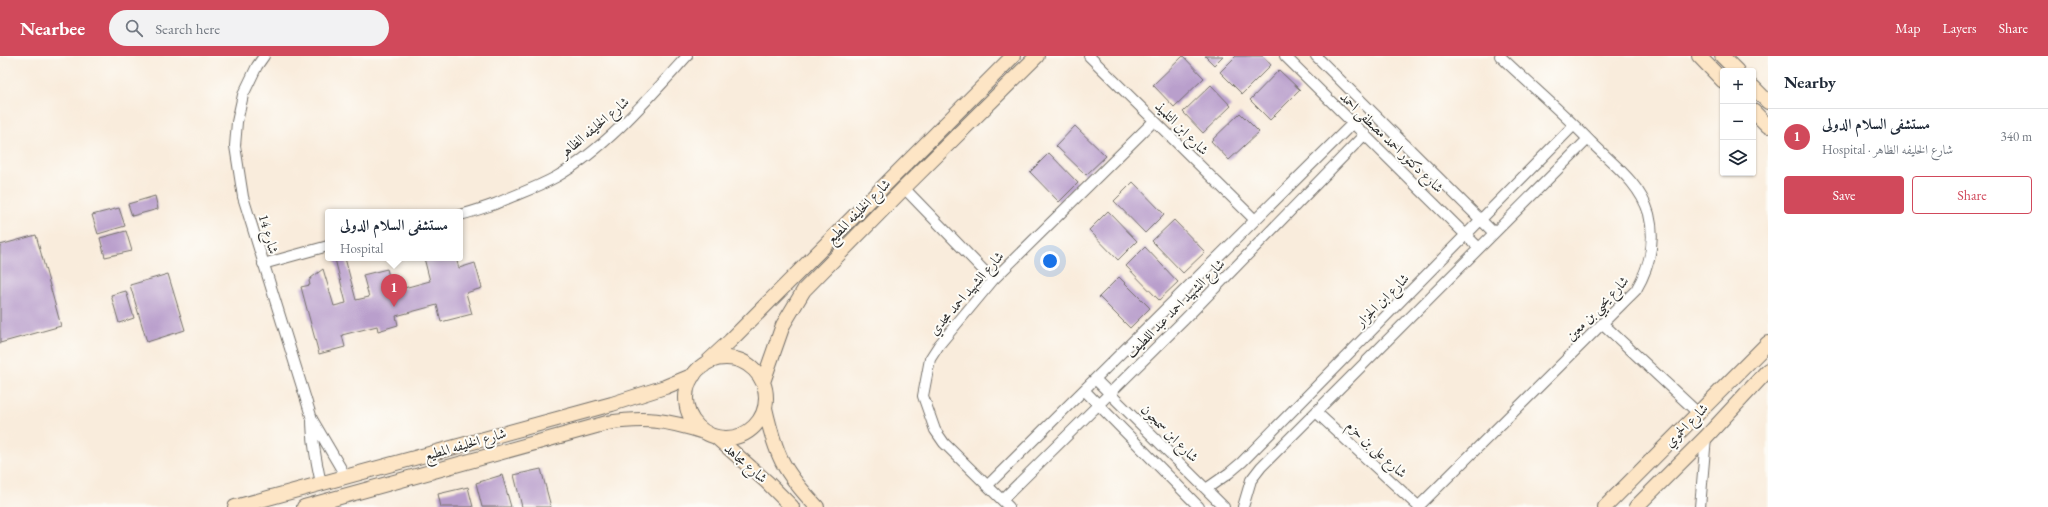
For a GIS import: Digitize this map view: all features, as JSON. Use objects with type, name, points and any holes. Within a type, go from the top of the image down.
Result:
[{"type":"street","name":"شارع 14","points":[[264,56],[257,66],[243,95],[237,122],[235,146],[243,197],[312,419],[346,477]]},
{"type":"street","name":"شارع الخليفه الظاهر","points":[[463,214],[484,209],[513,198],[555,177],[585,158],[643,104],[687,56]]},
{"type":"street","name":"شارع الخليفه المطيع","points":[[235,507],[612,404],[665,387],[698,370],[730,341],[1013,56]]},
{"type":"street","name":"شارع الخليفه المطيع","points":[[763,382],[783,325],[804,290],[1037,56]]},
{"type":"street","name":"شارع ابن التلميذ","points":[[1089,56],[1255,220]]},
{"type":"street","name":"شارع دكتور احمد مصطفى احمد","points":[[1285,56],[1480,248]]},
{"type":"street","name":"شارع دكتور احمد مصطفى احمد","points":[[1316,56],[1494,234]]},
{"type":"street","name":"شارع يحيي بن معين","points":[[1419,507],[1604,324],[1636,290],[1645,274],[1651,255],[1652,234],[1648,213],[1640,194],[1627,177],[1500,56]]},
{"type":"street","points":[[1699,56],[1720,78]]},
{"type":"street","points":[[1722,56],[1734,68]]},
{"type":"street","points":[[1756,90],[1768,102]]},
{"type":"street","points":[[1756,114],[1768,126]]},
{"type":"street","name":"شارع الشهيد احمد مجدي","points":[[1006,504],[944,443],[935,430],[923,396],[930,359],[939,345],[993,280],[1154,121]]},
{"type":"street","name":"شارع الشهيد احمد عبد اللطيف","points":[[988,486],[1353,123]]},
{"type":"street","name":"شارع ابن الجزار","points":[[1206,488],[1229,473],[1242,462],[1574,125]]},
{"type":"street","name":"شارع الشهيد احمد عبد اللطيف","points":[[1006,504],[1099,405],[1365,134]]},
{"type":"street","points":[[1243,507],[1250,480],[1261,467],[1588,139]]},
{"type":"street","points":[[904,188],[993,280]]},
{"type":"street","points":[[833,236],[845,248]]},
{"type":"street","points":[[263,264],[325,247]]},
{"type":"street","points":[[1604,324],[1698,413]]},
{"type":"street","name":"شارع الحموي","points":[[1605,507],[1768,343]]},
{"type":"street","points":[[730,358],[744,362],[755,370],[763,382],[766,395],[765,408],[760,420],[752,429],[741,436],[729,438],[710,434],[692,418],[686,399],[688,386],[698,370],[716,360],[730,358]]},
{"type":"street","name":"شارع الحموي","points":[[1639,506],[1768,370]]},
{"type":"street","name":"شارع ابن سمجون","points":[[1095,378],[1224,507]]},
{"type":"street","points":[[1084,390],[1199,507]]},
{"type":"street","name":"شارع مجاهد","points":[[765,408],[772,439],[784,468],[795,484],[817,507]]},
{"type":"street","name":"شارع على بن حزم","points":[[1316,412],[1419,507]]},
{"type":"street","name":"شارع 14","points":[[312,419],[312,437],[321,483]]},
{"type":"street","name":"شارع الخليفه المطيع","points":[[304,507],[356,494],[435,470],[607,423],[647,419],[664,421],[710,434]]},
{"type":"street","name":"شارع مجاهد","points":[[710,434],[767,482],[792,507]]},
{"type":"street","points":[[1700,507],[1706,437]]},
{"type":"street","points":[[346,477],[356,494]]},
{"type":"street","points":[[321,483],[326,501]]},
{"type":"building","points":[[1183,56],[1204,78],[1174,107],[1153,85]]},
{"type":"building","points":[[1205,56],[1223,56],[1214,65]]},
{"type":"building","points":[[1236,56],[1263,56],[1271,65],[1242,94],[1220,72]]},
{"type":"building","points":[[1279,70],[1300,90],[1270,120],[1250,100]]},
{"type":"building","points":[[1211,85],[1231,106],[1203,133],[1183,112]]},
{"type":"building","points":[[1240,113],[1259,132],[1229,160],[1211,141]]},
{"type":"building","points":[[1075,126],[1106,156],[1086,175],[1056,146]]},
{"type":"building","points":[[1049,153],[1078,183],[1059,202],[1030,172]]},
{"type":"building","points":[[1133,182],[1164,214],[1145,233],[1114,201]]},
{"type":"building","points":[[155,196],[158,209],[132,216],[128,204]]},
{"type":"building","points":[[119,208],[125,226],[98,234],[92,215]]},
{"type":"building","points":[[1108,211],[1137,241],[1118,260],[1089,230]]},
{"type":"building","points":[[1174,220],[1205,252],[1183,273],[1152,241]]},
{"type":"building","points":[[126,231],[132,251],[105,257],[100,238]]},
{"type":"building","points":[[36,235],[61,326],[0,343],[0,245]]},
{"type":"building","points":[[1145,247],[1178,282],[1159,300],[1126,266]]},
{"type":"building","points":[[336,261],[346,261],[356,300],[369,297],[363,275],[387,269],[393,291],[430,281],[425,261],[457,261],[459,268],[475,263],[482,288],[466,293],[472,314],[441,322],[437,305],[396,316],[398,325],[378,331],[377,326],[342,335],[345,347],[319,354],[301,287],[310,285],[309,281],[311,278],[323,269],[334,306],[346,303]]},
{"type":"building","points":[[168,274],[185,330],[147,342],[130,285]]},
{"type":"building","points":[[1119,277],[1150,308],[1130,328],[1099,297]]},
{"type":"building","points":[[126,291],[134,318],[119,323],[111,295]]},
{"type":"building","points":[[541,469],[551,507],[522,507],[514,475]]},
{"type":"building","points":[[502,475],[511,507],[482,507],[476,483]]},
{"type":"building","points":[[468,487],[473,507],[441,507],[438,494]]},
{"type":"place","name":"مستشفى السلام الدولى","points":[[394,307]]}]
